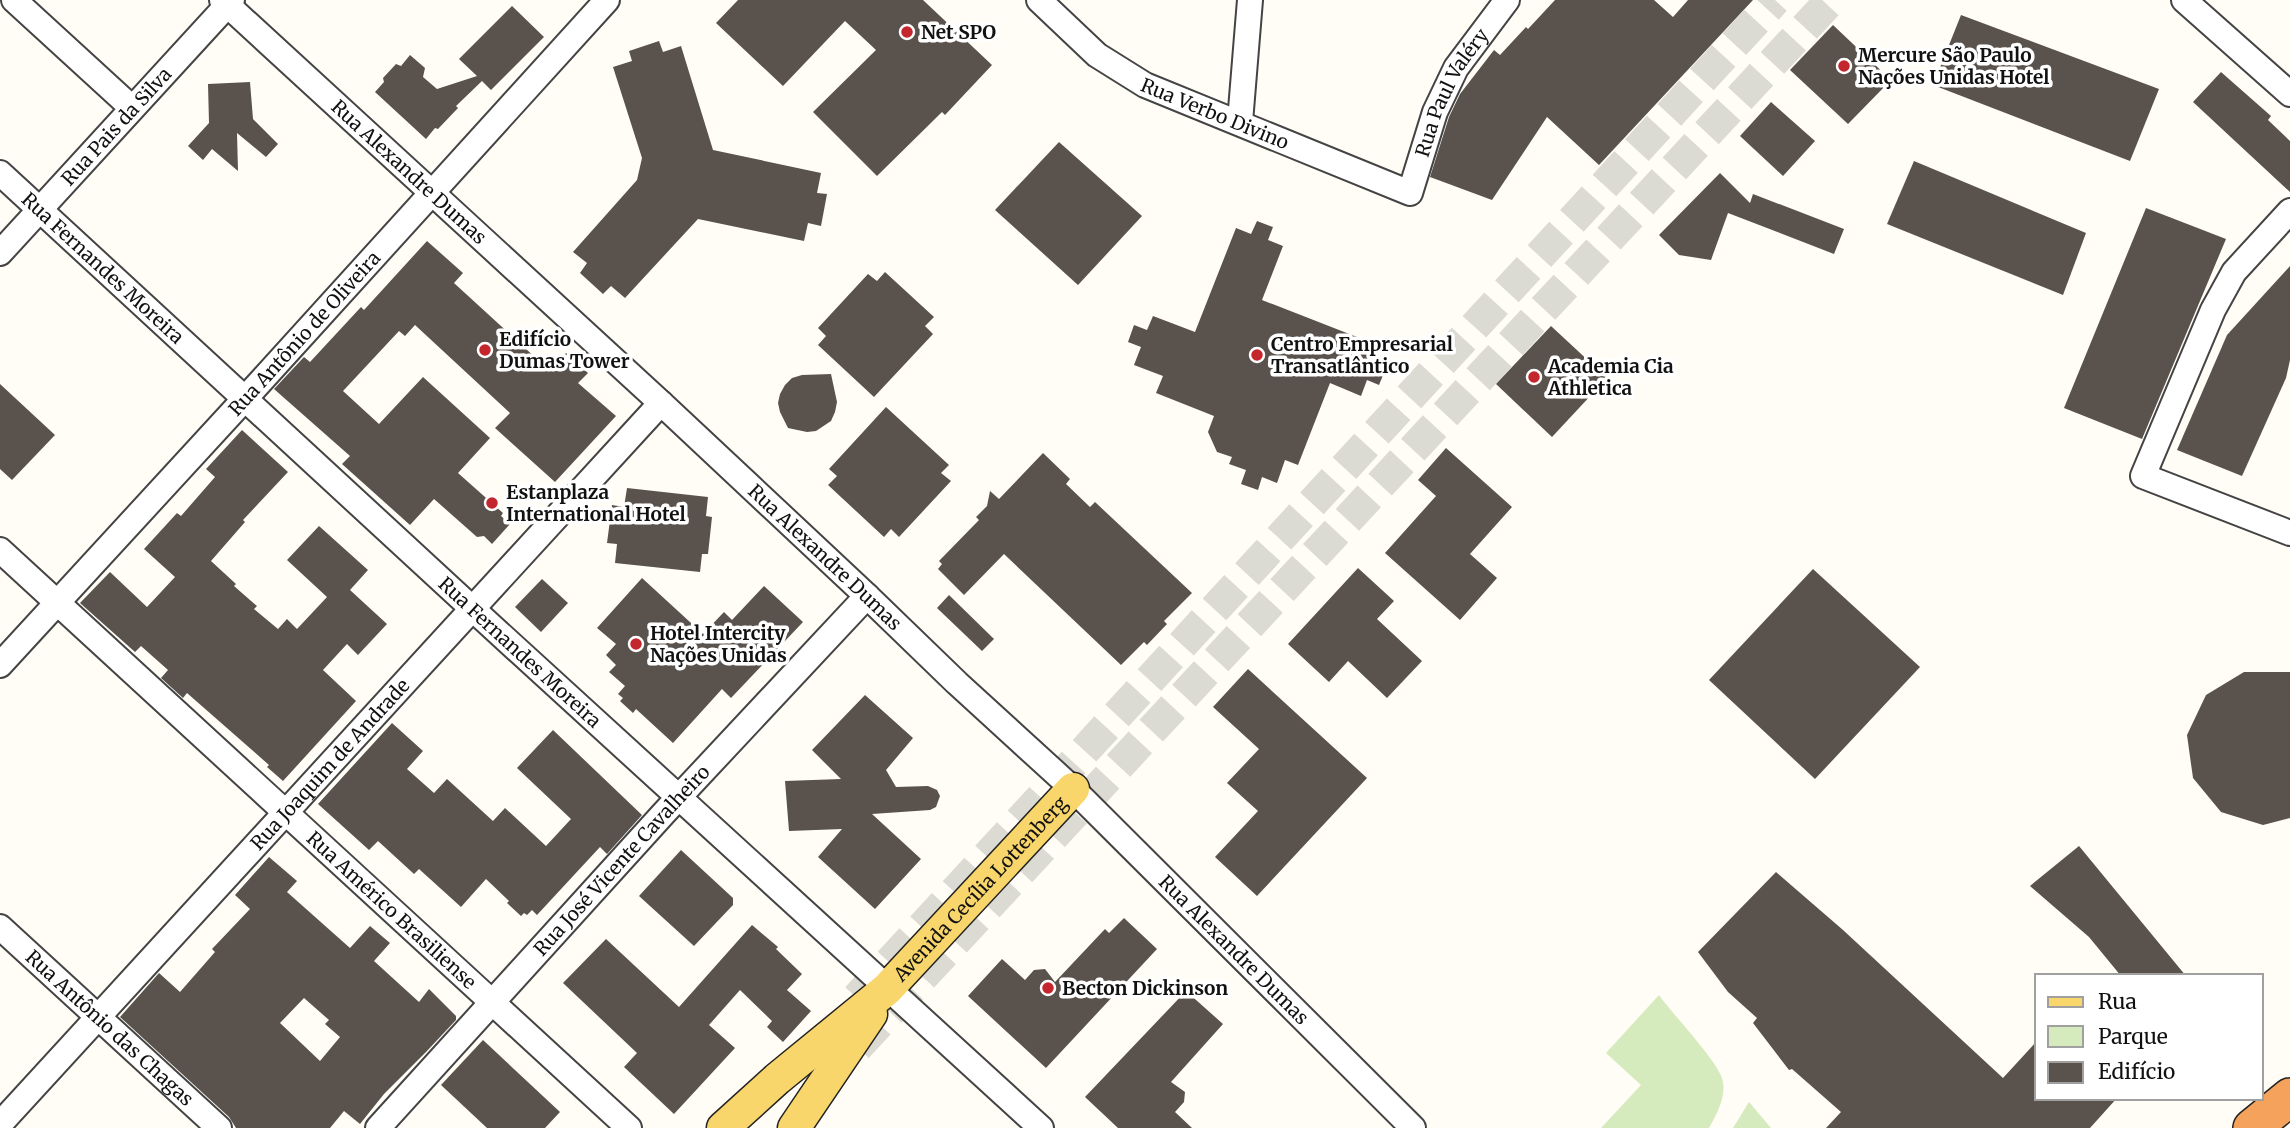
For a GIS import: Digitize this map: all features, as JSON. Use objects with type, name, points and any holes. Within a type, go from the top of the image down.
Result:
[{"type":"highway","points":[[2252,1128],[2290,1097]]},
{"type":"main road","name":"Avenida Cecília Lottenberg","points":[[723,1128],[777,1079],[887,989],[1073,789]]},
{"type":"main road","name":"Avenida Cecília Lottenberg","points":[[794,1128],[887,989]]},
{"type":"street","points":[[14,0],[132,108]]},
{"type":"street","name":"Rua Antônio de Oliveira","points":[[0,664],[607,0]]},
{"type":"street","name":"Rua Verbo Divino","points":[[1039,0],[1097,55],[1145,85],[1410,193]]},
{"type":"street","points":[[1240,122],[1250,0]]},
{"type":"street","name":"Rua Paul Valéry","points":[[1410,193],[1435,112],[1455,68],[1507,0]]},
{"type":"street","points":[[2184,0],[2290,94]]},
{"type":"street","name":"Rua Pais da Silva","points":[[0,253],[227,2]]},
{"type":"street","name":"Rua Alexandre Dumas","points":[[227,2],[1073,789],[1413,1128]]},
{"type":"street","name":"Rua Fernandes Moreira","points":[[0,173],[1041,1128]]},
{"type":"street","points":[[2290,211],[2234,272],[2213,310],[2143,476],[2290,533]]},
{"type":"street","name":"Rua Joaquim de Andrade","points":[[0,1124],[661,403]]},
{"type":"street","name":"Rua Américo Brasiliense","points":[[0,550],[629,1128]]},
{"type":"street","name":"Rua José Vicente Cavalheiro","points":[[378,1128],[867,596]]},
{"type":"street","name":"Rua Antônio das Chagas","points":[[0,927],[219,1128]]},
{"type":"green space","points":[[1659,995],[1720,1074],[1724,1088],[1717,1112],[1709,1128],[1601,1128],[1641,1085],[1606,1053]]},
{"type":"green space","points":[[1749,1102],[1771,1128],[1733,1128]]},
{"type":"building","points":[[738,0],[923,0],[992,65],[945,115],[942,112],[877,176],[813,112],[876,50],[845,21],[783,86],[716,23]]},
{"type":"building","points":[[1555,0],[1654,0],[1673,17],[1688,0],[1753,0],[1599,165],[1547,117],[1492,200],[1430,177],[1449,117],[1460,94],[1494,50],[1500,55]]},
{"type":"building","points":[[512,6],[544,37],[491,90],[482,81],[426,139],[375,92],[396,64],[401,66],[410,55],[425,68],[423,77],[437,89],[477,76],[459,59]]},
{"type":"building","points":[[1961,15],[2159,89],[2130,161],[1933,85]]},
{"type":"building","points":[[1833,25],[1891,80],[1848,124],[1790,70]]},
{"type":"building","points":[[659,41],[663,52],[681,46],[713,150],[821,173],[817,193],[827,194],[821,226],[808,223],[804,241],[698,219],[625,298],[611,286],[603,294],[580,273],[587,263],[573,252],[637,180],[642,158],[613,67],[632,61],[629,51]]},
{"type":"building","points":[[2221,72],[2271,116],[2268,120],[2290,141],[2290,192],[2193,102]]},
{"type":"building","points":[[250,82],[253,119],[278,144],[266,157],[237,133],[238,171],[212,149],[203,160],[188,146],[209,123],[208,84]]},
{"type":"building","points":[[1771,102],[1815,141],[1783,176],[1740,136]]},
{"type":"building","points":[[1059,142],[1142,216],[1078,285],[995,210]]},
{"type":"building","points":[[1914,161],[2086,233],[2063,295],[1887,224]]},
{"type":"building","points":[[1720,173],[1750,203],[1753,194],[1844,229],[1834,254],[1728,213],[1711,260],[1679,255],[1659,235]]},
{"type":"building","points":[[2146,208],[2226,239],[2142,439],[2064,408]]},
{"type":"building","name":"Centro Empresarial Transatlântico","points":[[1257,221],[1273,227],[1268,240],[1283,246],[1262,300],[1380,346],[1374,364],[1386,368],[1379,385],[1367,380],[1361,396],[1330,383],[1298,465],[1285,460],[1277,483],[1262,477],[1258,490],[1241,484],[1246,470],[1229,464],[1232,457],[1217,452],[1208,432],[1214,416],[1156,393],[1163,376],[1134,365],[1141,347],[1128,342],[1134,325],[1147,330],[1153,316],[1195,332],[1236,228],[1251,234]]},
{"type":"building","points":[[427,241],[463,273],[454,283],[550,371],[566,353],[588,373],[578,383],[616,416],[555,482],[495,428],[510,413],[415,325],[405,336],[399,331],[343,391],[379,424],[423,377],[490,438],[458,473],[503,513],[501,516],[510,524],[492,544],[484,536],[477,537],[434,499],[410,525],[342,464],[350,456],[274,389],[304,357],[310,362],[361,307],[364,310]]},
{"type":"building","points":[[2290,266],[2290,360],[2286,378],[2242,476],[2177,450],[2227,335]]},
{"type":"building","points":[[885,272],[934,317],[925,326],[933,334],[874,397],[818,345],[826,336],[818,328],[868,274],[877,281]]},
{"type":"building","points":[[1551,326],[1607,378],[1552,437],[1496,384]]},
{"type":"building","points":[[831,374],[837,402],[831,421],[816,431],[788,428],[778,403],[785,385],[792,378],[802,375]]},
{"type":"building","points":[[0,384],[55,435],[12,480],[0,469]]},
{"type":"building","points":[[886,407],[949,465],[941,473],[951,481],[899,537],[891,529],[884,537],[828,485],[837,476],[829,469]]},
{"type":"building","points":[[242,430],[288,472],[243,520],[245,522],[211,561],[257,606],[254,609],[278,629],[287,619],[297,629],[327,597],[287,560],[319,526],[368,570],[350,590],[387,624],[358,655],[347,644],[323,670],[356,701],[283,781],[267,767],[269,765],[187,693],[183,698],[161,678],[168,670],[141,646],[135,652],[80,603],[110,572],[147,607],[175,577],[144,549],[177,513],[181,516],[215,477],[206,469]]},
{"type":"building","points":[[1446,448],[1512,507],[1470,554],[1497,578],[1460,620],[1385,553],[1436,496],[1418,480]]},
{"type":"building","points":[[1043,453],[1070,479],[1066,484],[1090,507],[1095,502],[1192,593],[1164,621],[1167,624],[1147,645],[1144,642],[1121,665],[1004,554],[964,595],[938,569],[942,564],[939,561],[979,520],[976,517],[987,506],[990,491],[999,499]]},
{"type":"building","points":[[627,488],[708,497],[706,516],[712,517],[708,554],[702,554],[700,572],[615,563],[617,544],[607,543],[612,505],[624,507]]},
{"type":"building","points":[[1358,568],[1394,601],[1377,619],[1422,661],[1387,698],[1348,661],[1329,682],[1288,644]]},
{"type":"building","points":[[1813,569],[1920,667],[1815,779],[1709,680]]},
{"type":"building","points":[[642,578],[703,634],[724,612],[732,620],[764,586],[803,622],[731,698],[722,689],[673,743],[636,709],[633,713],[620,701],[623,698],[618,694],[625,686],[609,672],[616,665],[606,655],[616,644],[597,628]]},
{"type":"building","points":[[542,579],[568,603],[541,632],[515,607]]},
{"type":"building","points":[[949,595],[994,639],[982,651],[937,608]]},
{"type":"building","points":[[1248,669],[1367,778],[1257,896],[1215,857],[1258,811],[1227,783],[1259,749],[1213,707]]},
{"type":"building","points":[[2244,672],[2290,672],[2290,818],[2263,825],[2221,812],[2193,778],[2187,735],[2206,695]]},
{"type":"building","points":[[865,695],[913,738],[886,770],[896,787],[928,786],[937,790],[940,796],[936,807],[930,810],[872,814],[921,859],[875,909],[818,857],[842,829],[789,831],[785,781],[841,779],[812,750]]},
{"type":"building","points":[[392,723],[423,751],[407,769],[434,793],[447,779],[493,821],[505,808],[546,846],[571,819],[517,768],[553,730],[642,815],[607,854],[600,847],[537,915],[532,910],[521,916],[486,879],[461,907],[419,869],[414,874],[378,841],[369,850],[318,804]]},
{"type":"building","points":[[2079,846],[2184,974],[2119,974],[2089,937],[2030,886]]},
{"type":"building","points":[[681,850],[733,898],[733,905],[694,946],[639,896]]},
{"type":"building","points":[[269,857],[297,881],[287,892],[350,948],[370,926],[390,943],[374,961],[419,1002],[429,989],[456,1016],[456,1020],[384,1094],[360,1124],[344,1111],[330,1128],[236,1128],[229,1117],[120,1017],[159,973],[180,992],[215,952],[212,949],[250,909],[235,895]],"holes":[[[304,998],[329,1020],[325,1024],[340,1037],[320,1061],[280,1023]]]},
{"type":"building","points":[[1776,872],[2003,1078],[2035,1043],[2035,1100],[2115,1100],[2090,1128],[1826,1128],[1841,1112],[1792,1069],[1789,1070],[1753,1023],[1757,1018],[1728,992],[1698,952]]},
{"type":"building","name":"Becton Dickinson","points":[[1124,918],[1157,949],[1046,1068],[968,996],[1002,959],[1025,980],[1034,970],[1045,969],[1055,982],[1105,929],[1109,933]]},
{"type":"building","points":[[752,925],[778,947],[776,949],[802,974],[787,990],[811,1011],[783,1042],[767,1027],[772,1021],[740,990],[709,1025],[735,1048],[674,1114],[624,1067],[637,1053],[563,983],[606,939],[679,1007]]},
{"type":"building","name":"Becton Dickinson","points":[[1186,991],[1223,1024],[1171,1082],[1185,1092],[1184,1102],[1175,1112],[1192,1128],[1118,1128],[1085,1097]]},
{"type":"building","points":[[483,1040],[560,1112],[545,1128],[487,1128],[441,1085]]},
{"type":"tunnel","points":[[857,998],[1775,0]]},
{"type":"tunnel","points":[[857,1047],[1831,0]]},
{"type":"place","name":"Net SPO","points":[[907,32]]},
{"type":"place","name":"Mercure São Paulo Nações Unidas Hotel","points":[[1844,66]]},
{"type":"place","name":"Edifício Dumas Tower","points":[[485,350]]},
{"type":"place","name":"Centro Empresarial Transatlântico","points":[[1257,355]]},
{"type":"place","name":"Academia Cia Athletica","points":[[1534,377]]},
{"type":"place","name":"Estanplaza International Hotel","points":[[492,503]]},
{"type":"place","name":"Hotel Intercity Nações Unidas","points":[[636,644]]},
{"type":"place","name":"Becton Dickinson","points":[[1048,988]]}]
